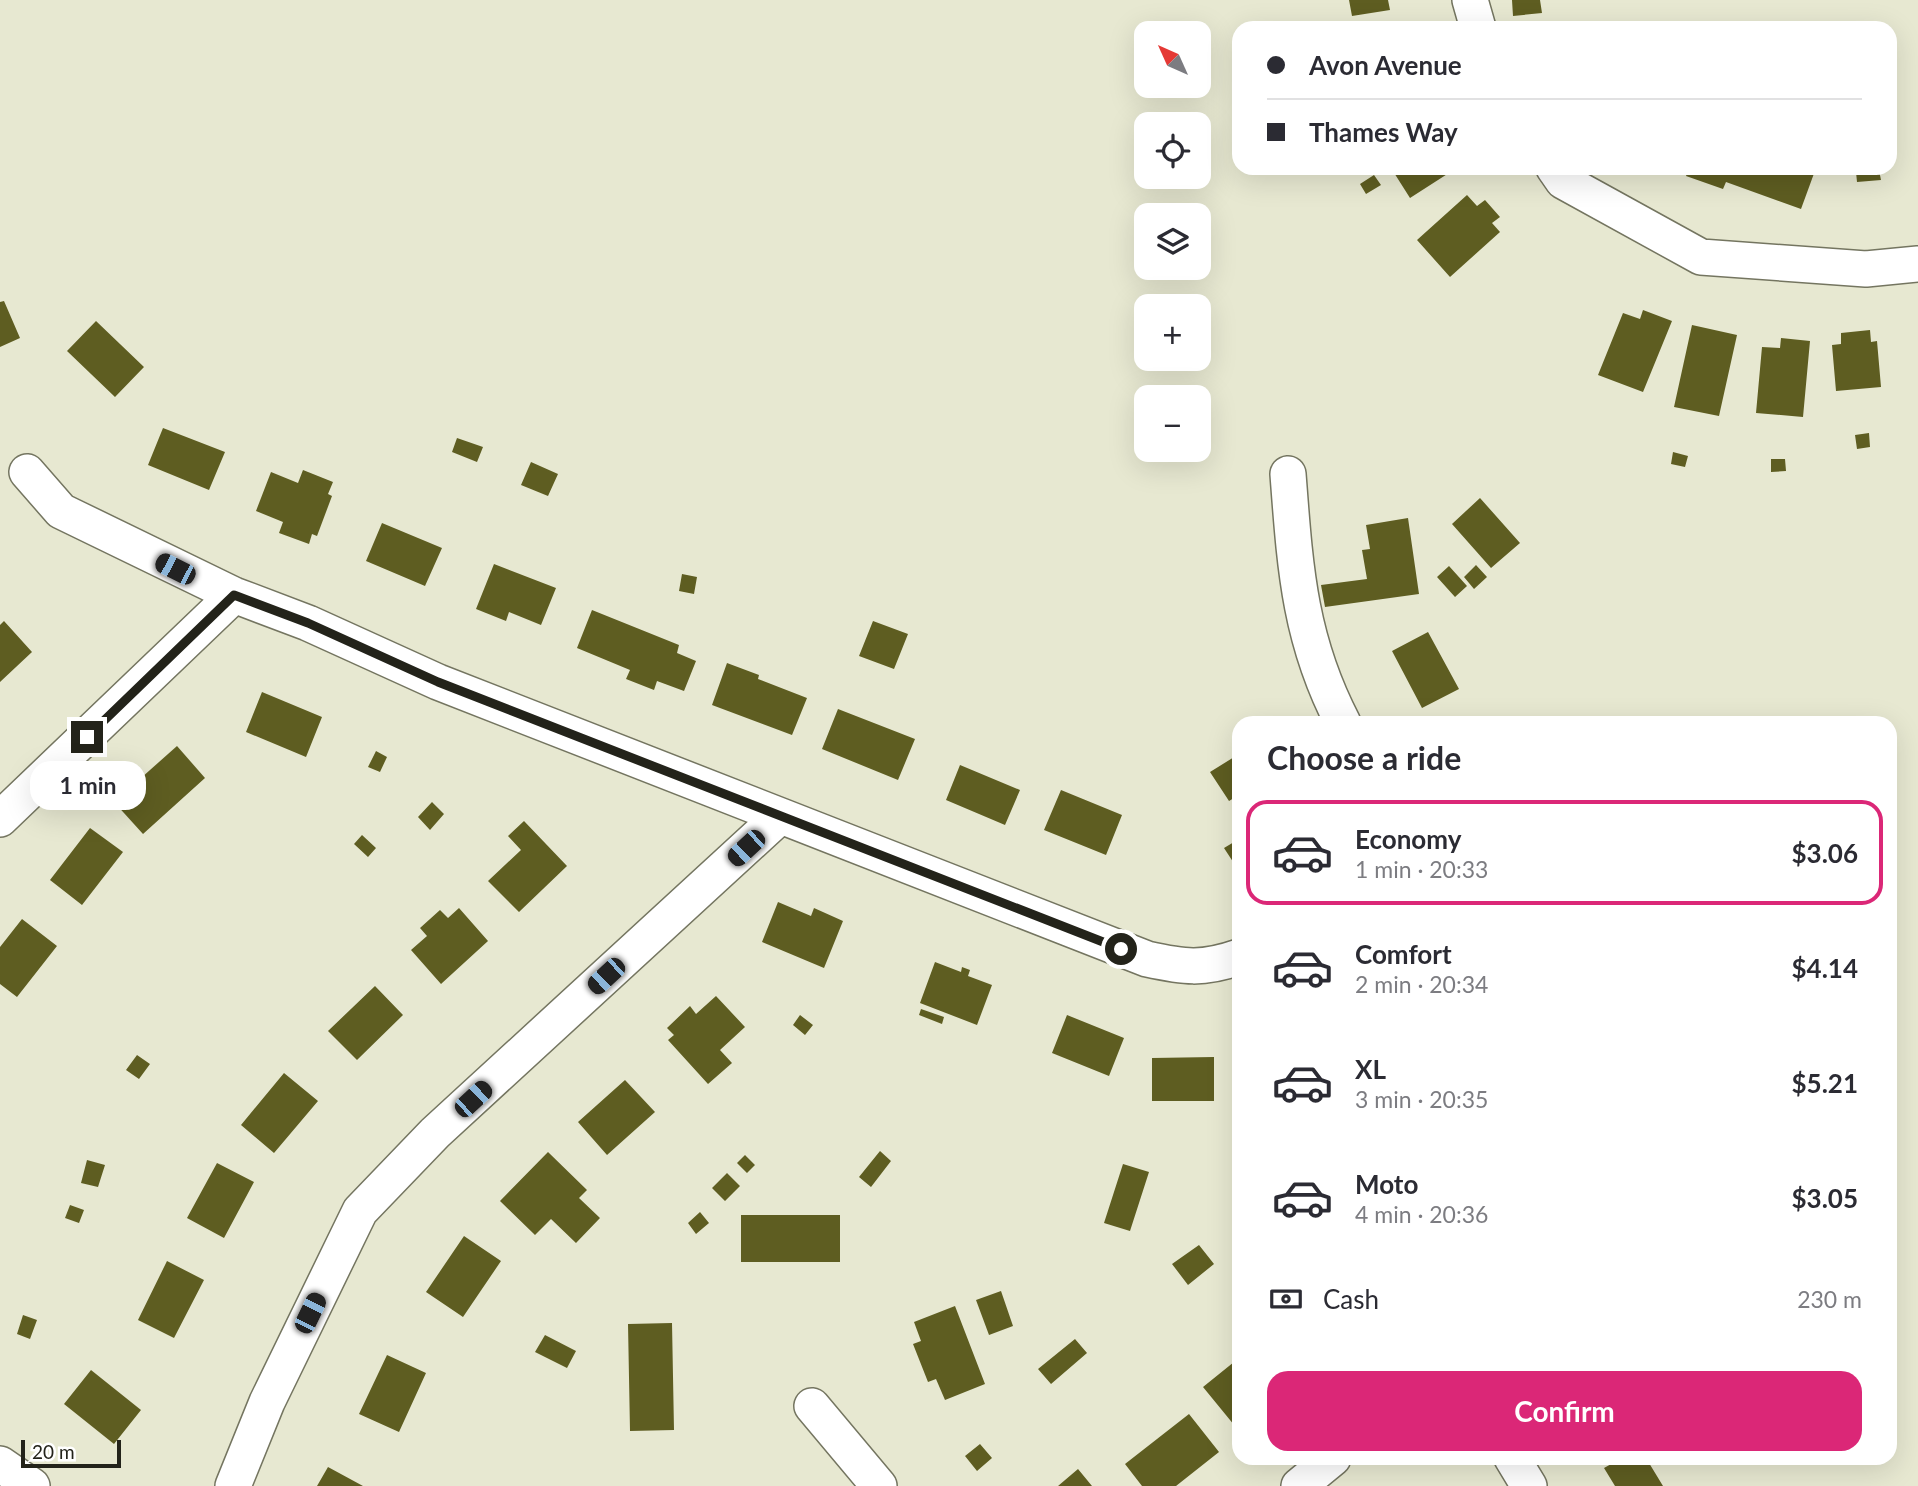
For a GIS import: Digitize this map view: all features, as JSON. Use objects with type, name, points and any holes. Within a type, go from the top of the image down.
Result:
[{"type":"street","points":[[1470,0],[1476,21]]},
{"type":"street","points":[[1559,175],[1563,181],[1702,257],[1866,270],[1918,264]]},
{"type":"street","points":[[27,472],[61,511],[234,595],[308,623],[438,682],[1147,959],[1188,968],[1212,966],[1232,959]]},
{"type":"street","points":[[1288,474],[1303,614],[1312,654],[1340,716]]},
{"type":"street","points":[[0,819],[234,595]]},
{"type":"street","points":[[233,1486],[267,1402],[360,1211],[435,1133],[779,817]]},
{"type":"street","points":[[812,1406],[879,1486]]},
{"type":"street","points":[[0,1464],[32,1486]]},
{"type":"street","points":[[1299,1486],[1324,1465]]},
{"type":"street","points":[[1517,1465],[1530,1486]]},
{"type":"building","points":[[1349,0],[1388,0],[1390,10],[1352,16]]},
{"type":"building","points":[[1512,0],[1540,0],[1542,13],[1513,16]]},
{"type":"building","points":[[1374,175],[1381,185],[1366,194],[1360,184]]},
{"type":"building","points":[[1395,175],[1446,175],[1410,198]]},
{"type":"building","points":[[1813,175],[1801,209],[1726,182],[1723,189],[1686,176]]},
{"type":"building","points":[[1856,175],[1880,175],[1881,180],[1857,182]]},
{"type":"building","points":[[1467,195],[1477,206],[1485,200],[1500,217],[1492,223],[1500,232],[1450,277],[1417,240]]},
{"type":"building","points":[[4,301],[20,338],[0,347],[0,302]]},
{"type":"building","points":[[1643,310],[1672,321],[1643,392],[1598,375],[1623,313],[1640,319]]},
{"type":"building","points":[[96,321],[144,367],[115,397],[67,351]]},
{"type":"building","points":[[1692,325],[1737,335],[1719,416],[1674,407]]},
{"type":"building","points":[[1870,330],[1871,342],[1877,341],[1881,387],[1836,391],[1832,345],[1841,344],[1841,333]]},
{"type":"building","points":[[1781,338],[1810,341],[1803,417],[1756,413],[1762,347],[1780,348]]},
{"type":"building","points":[[163,428],[225,452],[209,490],[148,465]]},
{"type":"building","points":[[1869,433],[1870,447],[1857,449],[1855,435]]},
{"type":"building","points":[[457,438],[483,447],[477,462],[452,452]]},
{"type":"building","points":[[1673,452],[1688,456],[1685,467],[1671,464]]},
{"type":"building","points":[[1771,459],[1785,459],[1786,471],[1771,472]]},
{"type":"building","points":[[531,462],[558,474],[548,496],[521,485]]},
{"type":"building","points":[[303,470],[333,482],[328,494],[332,496],[317,536],[312,534],[309,544],[279,533],[283,522],[256,511],[271,472],[298,483]]},
{"type":"building","points":[[1480,498],[1520,543],[1491,568],[1452,524]]},
{"type":"building","points":[[1408,518],[1419,594],[1325,607],[1321,585],[1367,579],[1362,550],[1370,549],[1366,525]]},
{"type":"building","points":[[382,523],[442,548],[425,586],[366,561]]},
{"type":"building","points":[[494,564],[556,588],[541,625],[509,612],[506,621],[476,609]]},
{"type":"building","points":[[1476,565],[1487,577],[1474,589],[1464,577]]},
{"type":"building","points":[[1449,566],[1467,586],[1455,597],[1437,577]]},
{"type":"building","points":[[682,574],[697,577],[694,594],[679,591]]},
{"type":"building","points":[[592,610],[679,645],[677,653],[696,661],[684,691],[657,681],[654,690],[626,679],[630,670],[577,648]]},
{"type":"building","points":[[4,621],[32,652],[0,682],[0,625]]},
{"type":"building","points":[[873,621],[908,634],[894,669],[859,656]]},
{"type":"building","points":[[1428,632],[1459,689],[1422,708],[1392,651]]},
{"type":"building","points":[[727,663],[759,675],[758,679],[807,698],[792,735],[712,705]]},
{"type":"building","points":[[262,692],[322,717],[306,757],[246,732]]},
{"type":"building","points":[[838,709],[915,739],[898,780],[822,749]]},
{"type":"building","points":[[177,746],[205,778],[143,834],[114,802]]},
{"type":"building","points":[[376,751],[387,757],[380,772],[368,767]]},
{"type":"building","points":[[1232,758],[1232,799],[1229,801],[1210,772]]},
{"type":"building","points":[[960,765],[1020,790],[1005,825],[946,800]]},
{"type":"building","points":[[1061,790],[1122,815],[1106,855],[1044,830]]},
{"type":"building","points":[[432,802],[444,814],[430,830],[418,817]]},
{"type":"building","points":[[524,821],[567,866],[519,912],[488,881],[521,850],[508,836]]},
{"type":"building","points":[[90,828],[123,852],[82,905],[50,880]]},
{"type":"building","points":[[362,835],[376,848],[368,857],[354,844]]},
{"type":"building","points":[[1232,843],[1232,860],[1224,848]]},
{"type":"building","points":[[778,902],[811,916],[814,908],[843,921],[824,968],[762,942]]},
{"type":"building","points":[[459,908],[488,941],[441,984],[411,950],[427,936],[420,928],[440,910],[448,918]]},
{"type":"building","points":[[22,919],[57,946],[17,997],[0,984],[0,947]]},
{"type":"building","points":[[935,962],[961,972],[962,967],[970,970],[968,976],[992,985],[977,1025],[920,1003]]},
{"type":"building","points":[[375,986],[403,1015],[357,1060],[328,1031]]},
{"type":"building","points":[[716,996],[745,1027],[720,1050],[732,1063],[708,1084],[668,1040],[674,1035],[667,1028],[690,1006],[696,1014]]},
{"type":"building","points":[[921,1009],[944,1017],[942,1024],[919,1015]]},
{"type":"building","points":[[800,1015],[813,1025],[805,1035],[793,1025]]},
{"type":"building","points":[[1067,1015],[1124,1038],[1109,1076],[1052,1053]]},
{"type":"building","points":[[137,1055],[150,1064],[139,1079],[126,1070]]},
{"type":"building","points":[[1214,1057],[1214,1101],[1152,1101],[1152,1058]]},
{"type":"building","points":[[284,1073],[318,1101],[274,1153],[241,1125]]},
{"type":"building","points":[[625,1080],[655,1112],[607,1155],[578,1122]]},
{"type":"building","points":[[880,1151],[891,1161],[871,1187],[859,1177]]},
{"type":"building","points":[[548,1152],[587,1190],[579,1198],[600,1218],[576,1243],[551,1219],[535,1235],[500,1201]]},
{"type":"building","points":[[745,1155],[755,1165],[747,1173],[737,1163]]},
{"type":"building","points":[[87,1160],[105,1165],[98,1187],[81,1183]]},
{"type":"building","points":[[217,1163],[254,1182],[224,1238],[187,1218]]},
{"type":"building","points":[[1123,1164],[1149,1172],[1130,1231],[1104,1223]]},
{"type":"building","points":[[727,1173],[740,1186],[725,1201],[712,1188]]},
{"type":"building","points":[[70,1205],[84,1210],[79,1223],[65,1218]]},
{"type":"building","points":[[700,1212],[709,1223],[696,1234],[688,1223]]},
{"type":"building","points":[[741,1215],[840,1215],[840,1262],[741,1262]]},
{"type":"building","points":[[464,1236],[501,1261],[463,1317],[426,1292]]},
{"type":"building","points":[[1199,1245],[1214,1264],[1188,1285],[1172,1264]]},
{"type":"building","points":[[167,1261],[204,1280],[174,1338],[138,1320]]},
{"type":"building","points":[[1001,1291],[1013,1326],[989,1335],[976,1300]]},
{"type":"building","points":[[955,1306],[985,1384],[945,1400],[936,1379],[928,1382],[913,1344],[921,1341],[914,1322]]},
{"type":"building","points":[[23,1315],[37,1320],[30,1339],[17,1334]]},
{"type":"building","points":[[672,1323],[674,1430],[630,1431],[628,1324]]},
{"type":"building","points":[[545,1335],[576,1351],[567,1368],[535,1352]]},
{"type":"building","points":[[1075,1339],[1087,1353],[1051,1384],[1038,1369]]},
{"type":"building","points":[[387,1355],[426,1373],[399,1432],[359,1414]]},
{"type":"building","points":[[1232,1364],[1232,1422],[1203,1387]]},
{"type":"building","points":[[91,1370],[141,1410],[114,1444],[64,1404]]},
{"type":"building","points":[[1189,1414],[1219,1452],[1176,1486],[1142,1486],[1125,1464]]},
{"type":"building","points":[[980,1444],[992,1458],[977,1471],[965,1456]]},
{"type":"building","points":[[1609,1465],[1650,1465],[1663,1486],[1615,1486],[1604,1468]]},
{"type":"building","points":[[328,1467],[363,1486],[317,1486]]},
{"type":"building","points":[[1078,1469],[1092,1486],[1058,1486]]},
{"type":"route","points":[[87,737],[234,595],[308,623],[438,682],[1121,949]]}]
